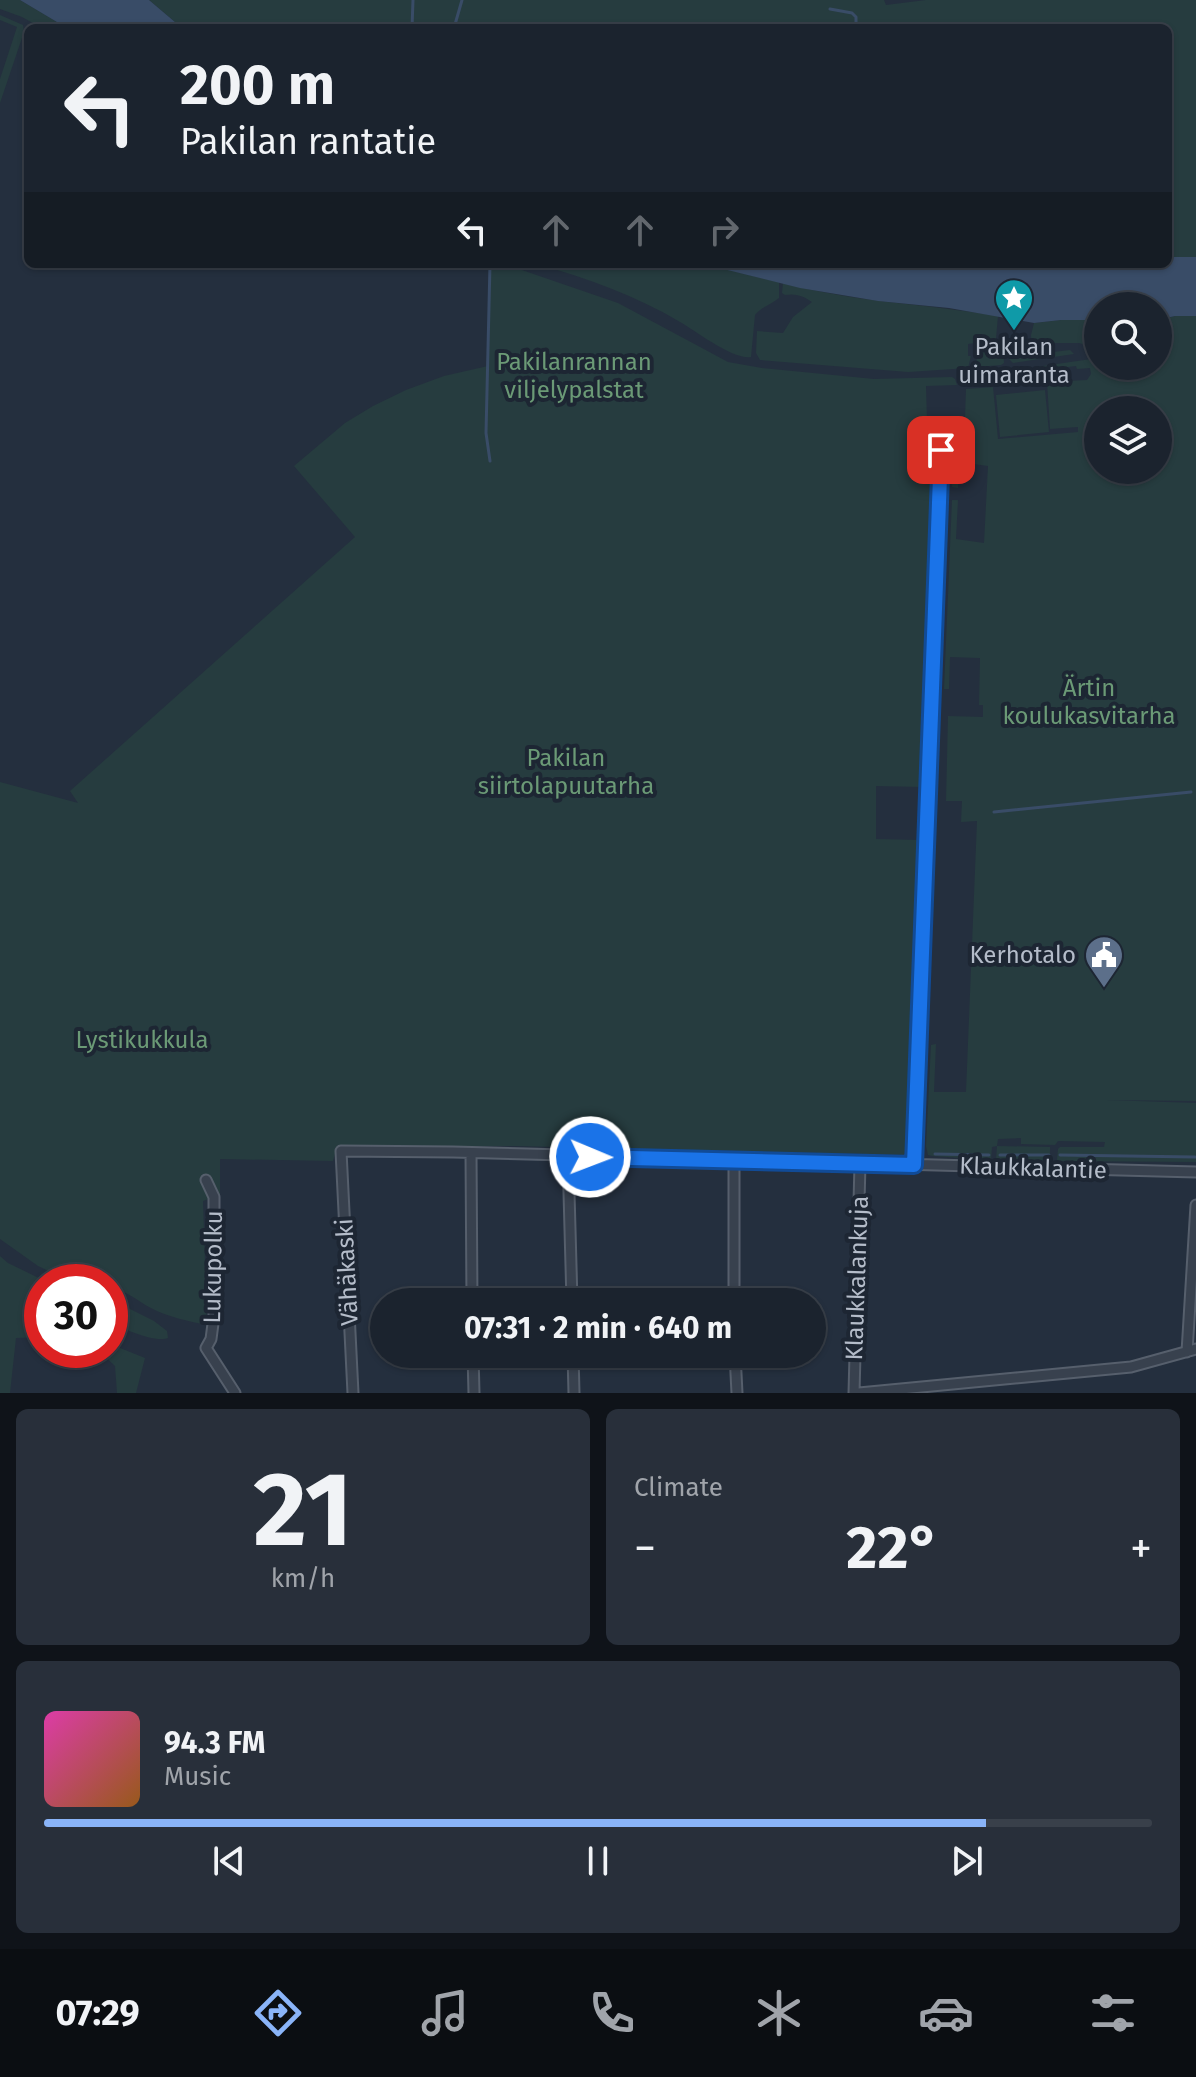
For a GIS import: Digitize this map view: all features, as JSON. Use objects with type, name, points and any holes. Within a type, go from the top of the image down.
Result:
[{"type":"street","points":[[914,1165],[941,450]]},
{"type":"street","name":"Klaukkalantie","points":[[341,1151],[1196,1172]]},
{"type":"street","name":"Vähäkaski","points":[[341,1151],[353,1393]]},
{"type":"street","points":[[471,1153],[472,1288]]},
{"type":"street","points":[[568,1156],[572,1288]]},
{"type":"street","points":[[734,1159],[734,1288]]},
{"type":"street","name":"Klaukkalankuja","points":[[856,1393],[860,1164]]},
{"type":"street","name":"Lukupolku","points":[[206,1180],[214,1197],[214,1316],[211,1339],[206,1348],[235,1393]]},
{"type":"street","points":[[856,1393],[954,1388],[1131,1367],[1191,1350],[1196,1205]]},
{"type":"street","points":[[473,1368],[474,1393]]},
{"type":"street","points":[[573,1368],[574,1393]]},
{"type":"street","points":[[736,1368],[737,1393]]},
{"type":"green space","points":[[0,0],[20,0],[60,24],[35,24],[0,9]]},
{"type":"green space","points":[[149,0],[884,0],[886,5],[926,0],[1196,0],[1196,257],[1172,257],[1172,24],[177,24]]},
{"type":"green space","points":[[0,15],[23,25],[24,32],[0,103],[0,79],[17,27],[0,20]]},
{"type":"green space","name":"Pakilan siirtolapuutarha","points":[[491,268],[516,268],[618,303],[728,362],[874,379],[955,379],[957,385],[926,386],[927,420],[934,450],[922,787],[876,786],[876,839],[920,840],[908,1155],[514,1146],[337,1147],[333,1161],[220,1159],[220,1195],[203,1201],[207,1325],[178,1318],[128,1294],[128,1264],[35,1264],[0,1239],[0,782],[78,803],[70,791],[355,537],[294,466],[345,423],[373,406],[444,376],[488,366]]},
{"type":"green space","points":[[550,268],[720,268],[779,282],[779,298],[755,315],[751,357],[743,357],[725,350],[663,312],[593,282]]},
{"type":"green space","points":[[783,283],[863,299],[998,316],[995,350],[1003,351],[1004,363],[977,367],[976,343],[968,344],[968,356],[971,356],[968,368],[908,372],[760,360],[756,353],[757,331],[783,333],[793,317],[812,302],[792,294],[785,295],[782,293]]},
{"type":"green space","name":"Ärtin koulukasvitarha","points":[[1196,316],[1196,1101],[1106,1100],[1196,1103],[1196,1162],[1059,1161],[1060,1147],[1104,1147],[1105,1142],[1021,1144],[1021,1138],[998,1139],[997,1146],[992,1147],[991,1160],[928,1155],[926,1146],[931,1045],[936,1044],[934,1092],[966,1092],[977,821],[961,822],[962,801],[946,801],[948,716],[983,717],[983,705],[979,705],[980,658],[950,657],[949,689],[944,689],[952,500],[958,500],[956,539],[984,543],[988,466],[959,462],[958,488],[952,487],[956,442],[965,417],[966,389],[993,387],[998,439],[1078,432],[1078,427],[1050,429],[1047,382],[1172,380],[1172,317]]},
{"type":"green space","points":[[1084,320],[1084,345],[1052,343],[1053,352],[1070,350],[1074,354],[1013,363],[1009,359],[1032,355],[1034,323]]},
{"type":"green space","points":[[1084,360],[1084,368],[1077,369],[1076,366],[1037,371],[1036,367]]},
{"type":"green space","points":[[1045,390],[1049,432],[1000,437],[996,395]]},
{"type":"green space","points":[[997,1146],[1050,1147],[1050,1156],[1045,1161],[996,1160]]},
{"type":"green space","points":[[0,1256],[24,1271],[24,1338],[16,1338],[10,1393],[0,1393]]},
{"type":"green space","points":[[128,1308],[154,1321],[167,1331],[168,1338],[147,1337],[128,1330]]},
{"type":"green space","points":[[128,1351],[145,1358],[136,1393],[117,1393],[115,1368],[128,1368]]},
{"type":"water","points":[[20,0],[149,0],[177,24],[60,24]]},
{"type":"water","points":[[1172,257],[1196,257],[1196,316],[1172,317],[1172,292],[1084,292],[1084,320],[1034,323],[949,308],[878,301],[800,288],[719,268],[1172,268]]},
{"type":"waterway","points":[[412,24],[413,0]]},
{"type":"waterway","points":[[455,24],[462,0]]},
{"type":"waterway","points":[[830,9],[852,13],[856,24]]},
{"type":"waterway","points":[[490,268],[486,433],[490,461]]},
{"type":"waterway","points":[[994,812],[1191,792]]},
{"type":"waterway","points":[[935,1154],[989,1155]]},
{"type":"waterway","points":[[1000,1155],[1049,1155]]},
{"type":"waterway","points":[[1060,1155],[1195,1157]]},
{"type":"place","name":"Pakilan uimaranta","points":[[1014,332]]},
{"type":"place","name":"Kerhotalo","points":[[1104,989]]},
{"type":"route","points":[[590,1157],[914,1165],[941,450]]},
{"type":"park label","name":"Pakilanrannan viljelypalstat","points":[[574,376]]},
{"type":"park label","name":"Lystikukkula","points":[[142,1040]]}]
